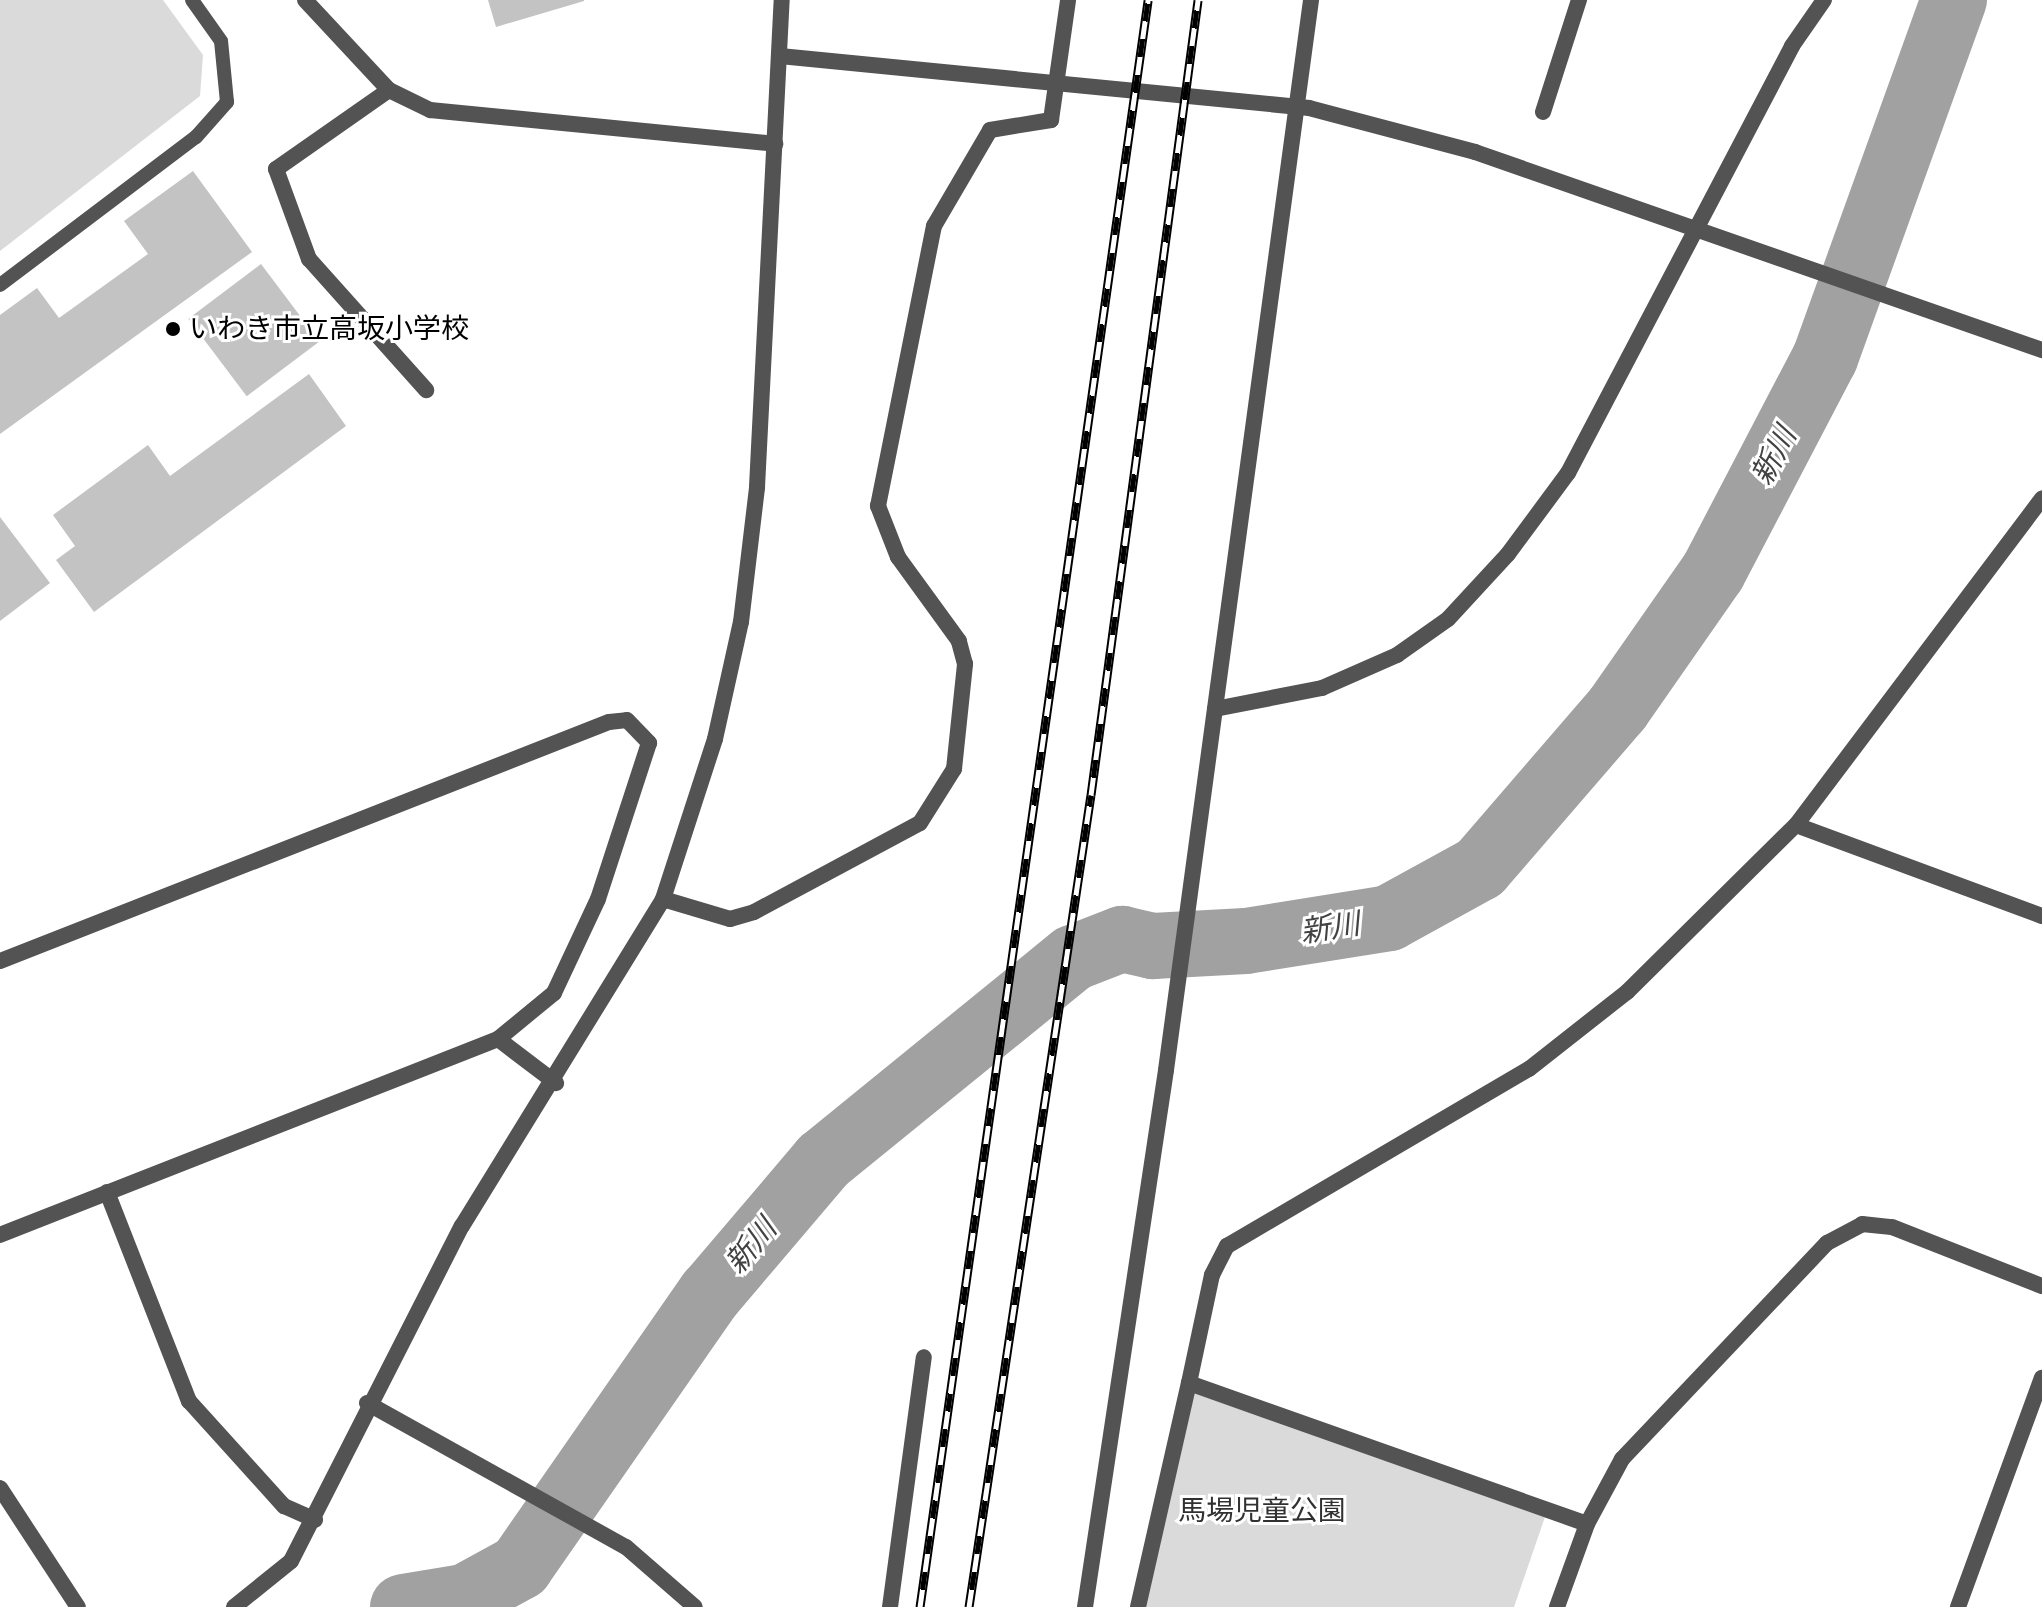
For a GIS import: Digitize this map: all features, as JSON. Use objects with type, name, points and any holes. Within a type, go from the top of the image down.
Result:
[{"type":"street","points":[[305,0],[389,90],[430,110],[775,144]]},
{"type":"street","points":[[234,1607],[291,1561],[315,1520],[367,1403],[462,1226],[556,1083],[663,899],[715,739],[741,622],[757,487],[782,0]]},
{"type":"street","points":[[663,899],[730,919],[754,912],[920,823],[954,769],[965,664],[959,641],[898,557],[878,506],[934,226],[990,130],[1051,120],[1068,0]]},
{"type":"street","points":[[1085,1607],[1166,1070],[1311,0]]},
{"type":"street","points":[[1543,112],[1579,0]]},
{"type":"street","points":[[1215,709],[1322,688],[1397,655],[1448,619],[1508,554],[1568,473],[1792,46],[1824,0]]},
{"type":"street","points":[[780,56],[874,68],[1309,108],[1475,152],[2042,350]]},
{"type":"street","points":[[389,90],[276,169],[309,259],[426,390]]},
{"type":"street","points":[[1138,1607],[1212,1275],[1227,1246],[1529,1069],[1627,992],[1796,825],[2042,498]]},
{"type":"street","points":[[0,961],[627,720],[643,729],[648,760],[598,899],[554,993],[498,1039],[0,1235]]},
{"type":"street","points":[[1796,825],[2042,916]]},
{"type":"street","points":[[498,1039],[556,1083]]},
{"type":"street","points":[[107,1192],[189,1401],[284,1506],[315,1520]]},
{"type":"street","points":[[1557,1607],[1587,1524],[1622,1459],[1827,1243],[1862,1224],[1892,1227],[2042,1286]]},
{"type":"street","points":[[890,1607],[924,1357]]},
{"type":"street","points":[[1958,1607],[2042,1378]]},
{"type":"street","points":[[1189,1383],[1587,1524]]},
{"type":"street","points":[[367,1403],[626,1547],[695,1607]]},
{"type":"street","points":[[0,1488],[78,1607]]},
{"type":"lane","points":[[0,285],[196,137],[227,102],[221,41],[192,0]]},
{"type":"green space","points":[[0,0],[163,0],[203,55],[200,96],[0,251]]},
{"type":"green space","name":"馬場児童公園","points":[[1189,1383],[1547,1511],[1514,1607],[1138,1607]]},
{"type":"building","points":[[488,0],[584,0],[584,1],[496,27]]},
{"type":"building","points":[[193,171],[252,252],[0,434],[0,315],[37,288],[59,318],[148,254],[124,221]]},
{"type":"building","points":[[261,264],[319,341],[247,396],[188,319]]},
{"type":"building","points":[[309,374],[346,426],[94,612],[56,560],[75,546],[53,515],[148,445],[170,476]]},
{"type":"building","points":[[0,517],[50,583],[0,621]]},
{"type":"waterway","name":"新川","points":[[403,1607],[465,1597],[520,1567],[710,1294],[823,1161],[1073,958],[1122,939],[1153,946],[1246,941],[1389,918],[1480,868],[1618,708],[1713,572],[1825,358],[1954,0]]},
{"type":"railway","points":[[920,1607],[1148,0]]},
{"type":"railway","points":[[969,1607],[1091,795],[1198,0]]},
{"type":"place","name":"いわき市立高坂小学校","points":[[173,329]]}]
